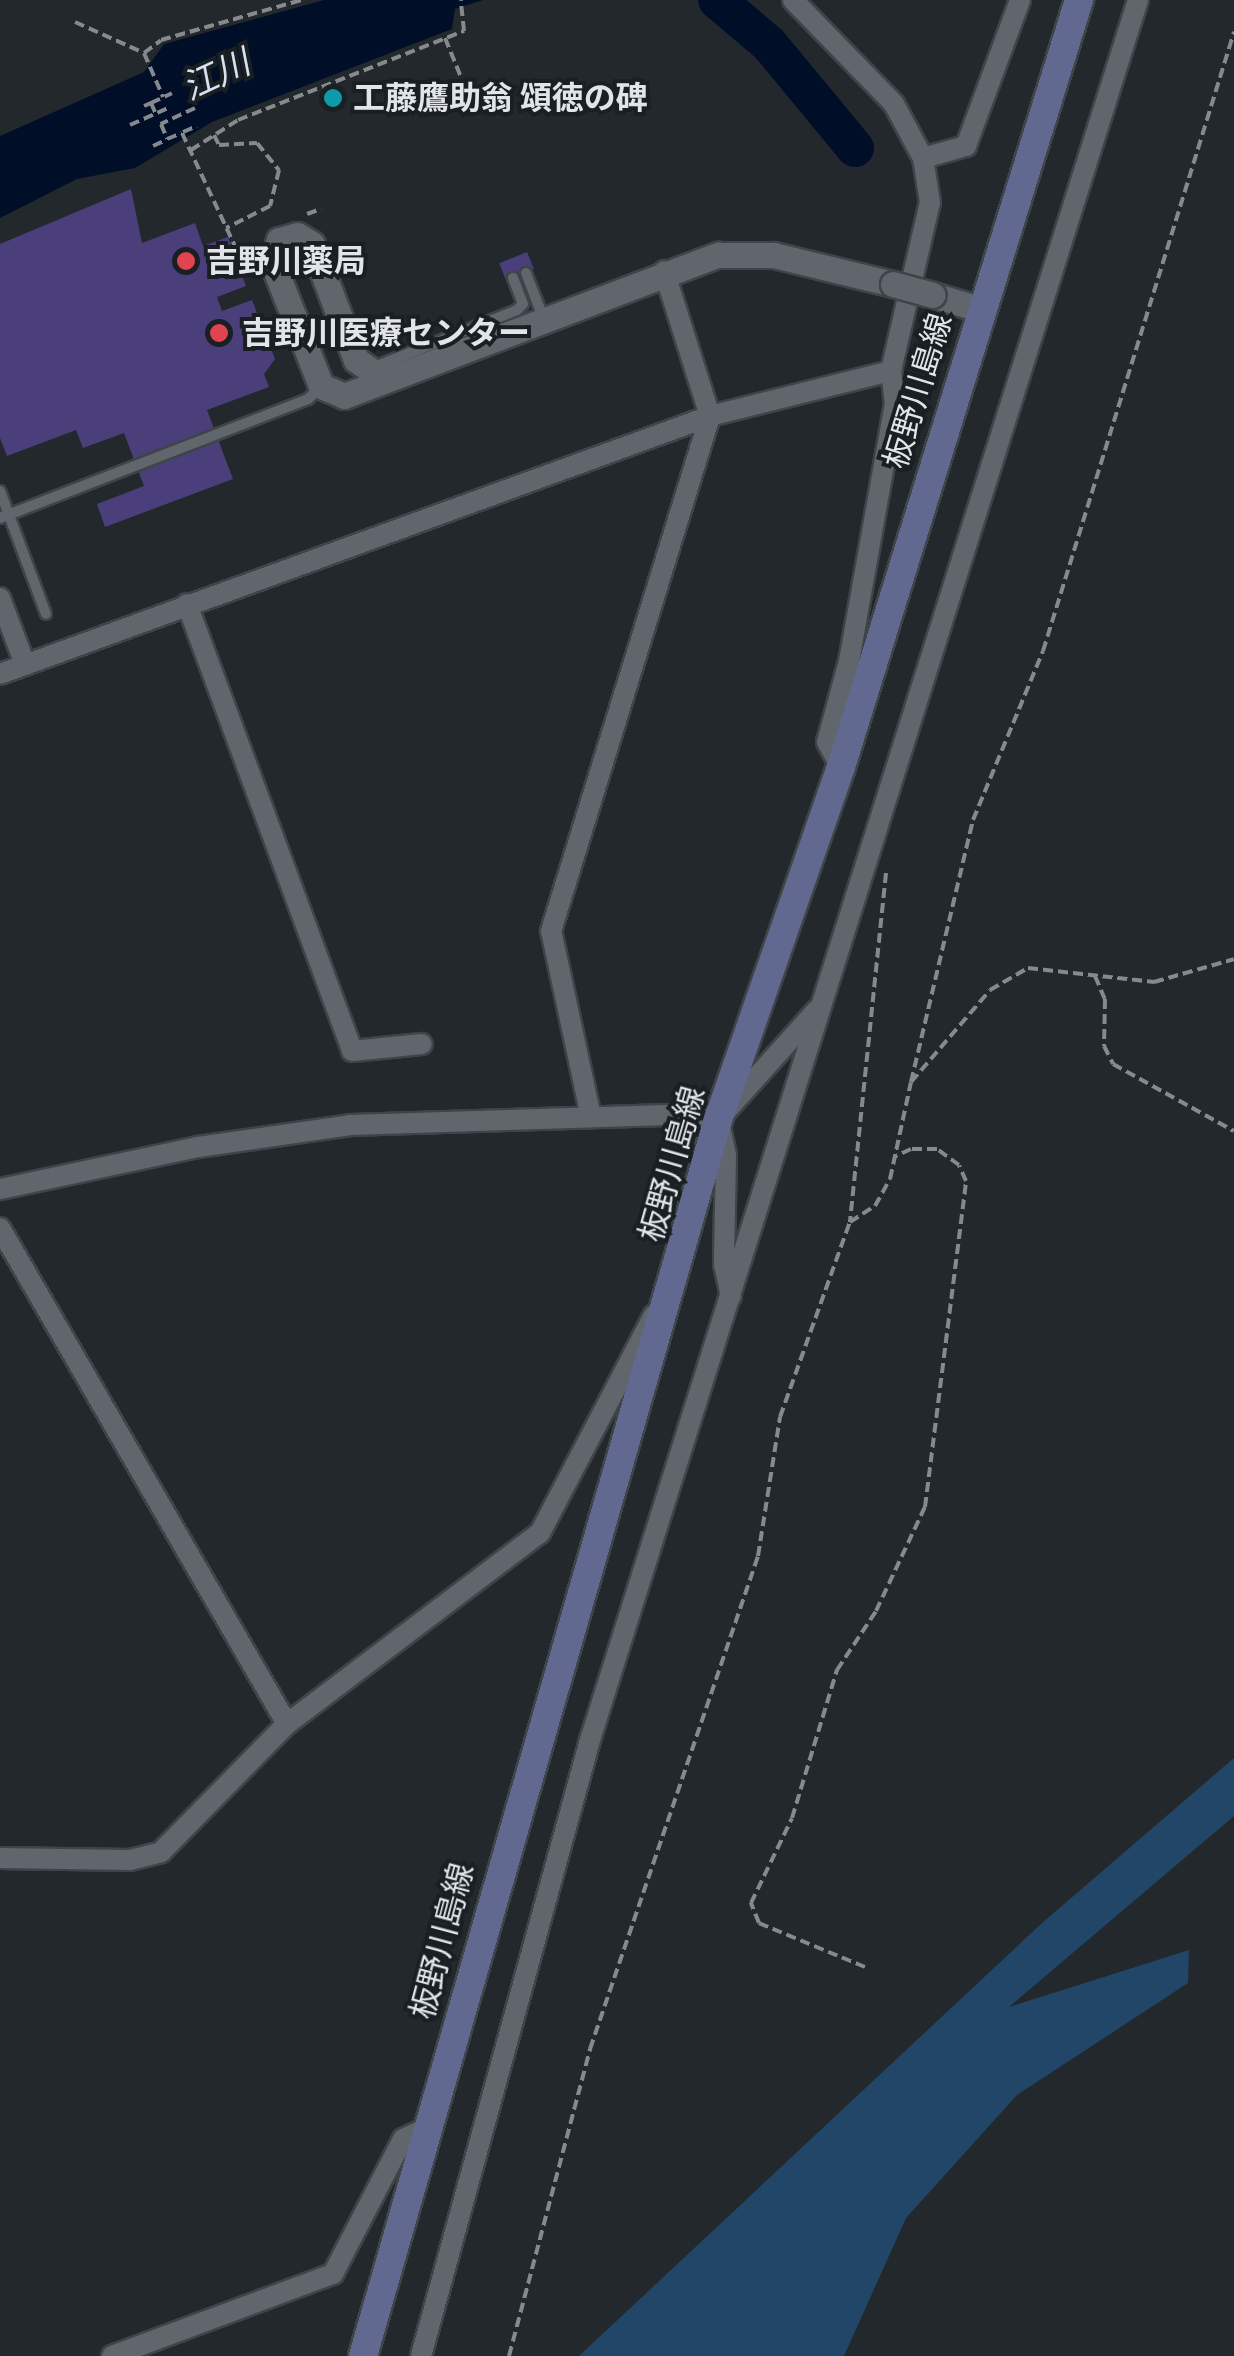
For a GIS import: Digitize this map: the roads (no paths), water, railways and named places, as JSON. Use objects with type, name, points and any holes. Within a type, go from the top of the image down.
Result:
[{"type":"main road","name":"板野川島線","points":[[363,2356],[505,1844],[670,1300],[718,1120],[841,767],[979,308],[1080,0]]},
{"type":"street","points":[[793,0],[894,104],[923,158],[929,220],[892,371],[894,403],[849,661],[828,742],[841,767]]},
{"type":"street","points":[[923,158],[966,146],[1020,0]]},
{"type":"street","points":[[421,2356],[590,1740],[1138,0]]},
{"type":"street","points":[[374,374],[356,360],[312,244],[284,237],[274,246],[272,264],[321,386],[344,396],[374,374],[664,272],[748,253],[824,264],[979,308]]},
{"type":"street","points":[[591,1117],[550,930],[710,416],[664,272]]},
{"type":"street","points":[[0,674],[710,416],[892,371]]},
{"type":"street","points":[[0,598],[25,664]]},
{"type":"street","points":[[187,604],[352,1051],[422,1044]]},
{"type":"street","points":[[718,1120],[822,1004]]},
{"type":"street","points":[[0,1189],[278,1133],[410,1121],[698,1114],[718,1120]]},
{"type":"street","points":[[718,1120],[726,1155],[724,1264],[732,1298]]},
{"type":"street","points":[[0,1228],[287,1724]]},
{"type":"street","points":[[0,1858],[130,1860],[161,1852],[287,1724],[540,1533],[650,1318],[670,1300]]},
{"type":"street","points":[[112,2356],[332,2274],[403,2139],[426,2128]]},
{"type":"lane","points":[[526,273],[543,317]]},
{"type":"lane","points":[[374,374],[517,310],[523,304],[513,278]]},
{"type":"lane","points":[[4,516],[308,399],[321,386]]},
{"type":"lane","points":[[0,491],[4,516],[46,614]]},
{"type":"water","points":[[324,0],[483,0],[455,9],[452,29],[212,122],[135,168],[77,179],[0,218],[0,136],[144,72],[164,44]]},
{"type":"water","points":[[703,0],[734,0],[749,17],[736,29]]},
{"type":"waterway","name":"江川","points":[[717,0],[769,44],[855,148]]},
{"type":"place","name":"工藤鷹助翁 頌徳の碑","points":[[333,98]]},
{"type":"place","name":"吉野川薬局","points":[[186,261]]},
{"type":"place","name":"吉野川医療センター","points":[[219,333]]}]
